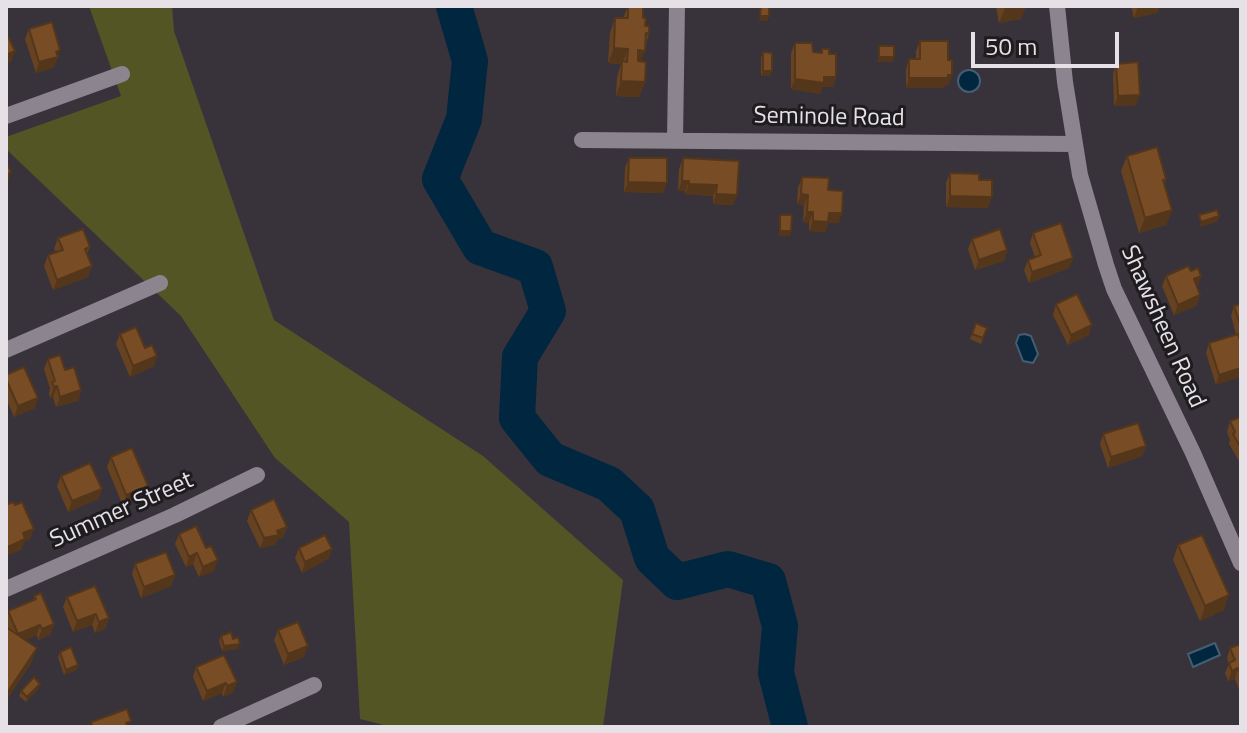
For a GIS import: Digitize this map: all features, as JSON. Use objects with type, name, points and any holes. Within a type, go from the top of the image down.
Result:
[{"type":"street","points":[[675,140],[677,6]]},
{"type":"street","name":"Shawsheen Road","points":[[1057,6],[1075,144],[1088,206],[1114,289],[1193,453],[1241,563]]},
{"type":"street","points":[[6,116],[122,74]]},
{"type":"street","name":"Seminole Road","points":[[582,140],[1075,144]]},
{"type":"street","points":[[6,350],[160,283]]},
{"type":"street","name":"Summer Street","points":[[6,589],[175,515],[257,475]]},
{"type":"street","points":[[221,727],[314,685]]},
{"type":"shaded area","points":[[89,6],[172,6],[174,31],[274,320],[483,456],[623,580],[603,727],[392,727],[360,719],[349,522],[275,458],[181,316],[6,149],[6,137],[121,96]]},
{"type":"water","points":[[969,70],[977,73],[980,81],[977,89],[969,92],[961,89],[958,81],[961,73]]},
{"type":"water","points":[[1019,335],[1031,336],[1038,354],[1033,363],[1023,361],[1016,343]]},
{"type":"water","points":[[1215,643],[1220,655],[1193,667],[1188,654]]},
{"type":"building","points":[[628,6],[643,6],[645,26],[649,26],[645,51],[638,50],[638,61],[646,62],[645,82],[621,81],[622,61],[627,62],[628,49],[614,48],[615,18],[628,18]]},
{"type":"building","points":[[761,6],[769,6],[769,16],[760,16]]},
{"type":"building","points":[[52,22],[60,50],[56,52],[58,57],[39,62],[29,29]]},
{"type":"building","points":[[6,36],[15,51],[6,55]]},
{"type":"building","points":[[920,41],[948,41],[952,75],[948,78],[909,78],[909,59],[920,59]]},
{"type":"building","points":[[795,43],[812,43],[813,52],[822,53],[822,49],[829,49],[829,54],[836,54],[836,77],[824,77],[824,83],[795,79]]},
{"type":"building","points":[[879,46],[894,46],[894,57],[879,57]]},
{"type":"building","points":[[763,52],[772,53],[772,71],[763,71]]},
{"type":"building","points":[[1138,62],[1140,95],[1118,96],[1116,64]]},
{"type":"building","points":[[1157,147],[1172,210],[1145,218],[1127,156]]},
{"type":"building","points":[[629,158],[667,158],[667,183],[628,182]]},
{"type":"building","points":[[683,158],[739,161],[737,195],[716,194],[717,185],[682,181]]},
{"type":"building","points":[[950,173],[979,174],[979,180],[992,180],[992,197],[950,196]]},
{"type":"building","points":[[802,177],[829,178],[828,190],[843,191],[842,213],[829,213],[828,222],[813,221],[813,212],[807,212],[808,195],[801,194]]},
{"type":"building","points":[[1217,210],[1219,216],[1201,222],[1199,215]]},
{"type":"building","points":[[780,215],[792,215],[791,231],[780,231]]},
{"type":"building","points":[[1061,223],[1073,258],[1032,272],[1028,260],[1041,255],[1033,233]]},
{"type":"building","points":[[83,229],[90,247],[85,249],[92,266],[57,280],[48,255],[63,250],[58,238]]},
{"type":"building","points":[[1000,229],[1007,250],[979,260],[972,239]]},
{"type":"building","points":[[1188,266],[1191,271],[1198,268],[1201,276],[1194,279],[1200,295],[1178,305],[1166,276]]},
{"type":"building","points":[[1077,294],[1092,325],[1071,335],[1056,304]]},
{"type":"building","points":[[1241,304],[1241,327],[1234,306]]},
{"type":"building","points":[[976,323],[987,328],[983,338],[972,334]]},
{"type":"building","points":[[136,327],[145,348],[152,345],[157,356],[133,366],[120,334]]},
{"type":"building","points":[[1238,334],[1241,368],[1219,375],[1209,343]]},
{"type":"building","points":[[60,355],[65,370],[74,367],[81,390],[60,397],[57,386],[54,387],[52,382],[55,381],[48,359]]},
{"type":"building","points":[[24,367],[38,398],[18,406],[6,375]]},
{"type":"building","points":[[1241,417],[1241,448],[1230,421]]},
{"type":"building","points":[[1138,423],[1146,446],[1111,457],[1103,434]]},
{"type":"building","points":[[132,448],[148,486],[126,495],[111,457]]},
{"type":"building","points":[[90,463],[102,489],[72,501],[61,476]]},
{"type":"building","points":[[274,499],[287,527],[277,531],[279,535],[264,538],[251,510]]},
{"type":"building","points":[[13,502],[15,505],[22,502],[34,529],[23,533],[25,539],[8,547],[6,505]]},
{"type":"building","points":[[196,526],[206,548],[211,546],[218,560],[203,567],[197,553],[189,557],[179,534]]},
{"type":"building","points":[[325,535],[332,549],[305,562],[299,548]]},
{"type":"building","points":[[1202,535],[1229,595],[1205,606],[1178,545]]},
{"type":"building","points":[[166,552],[175,575],[144,587],[135,564]]},
{"type":"building","points":[[95,586],[109,618],[99,622],[96,614],[77,621],[67,597]]},
{"type":"building","points":[[41,593],[54,624],[42,629],[40,625],[18,634],[8,611],[36,599],[34,596]]},
{"type":"building","points":[[298,622],[308,646],[288,654],[278,630]]},
{"type":"building","points":[[6,627],[37,648],[7,693],[6,692]]},
{"type":"building","points":[[231,632],[233,639],[238,637],[240,644],[224,646],[221,636]]},
{"type":"building","points":[[1241,644],[1241,675],[1238,668],[1232,671],[1229,663],[1235,660],[1230,648]]},
{"type":"building","points":[[71,647],[78,665],[66,670],[60,652]]},
{"type":"building","points":[[224,655],[237,682],[207,691],[196,667]]},
{"type":"building","points":[[34,677],[40,684],[27,697],[21,691]]},
{"type":"building","points":[[127,709],[131,721],[126,723],[128,727],[93,727],[91,722]]},
{"type":"waterway","points":[[454,6],[470,61],[464,119],[440,179],[480,247],[535,267],[548,311],[520,357],[517,418],[550,459],[609,484],[637,510],[652,558],[677,582],[728,569],[768,581],[780,626],[776,673],[790,727]]}]
